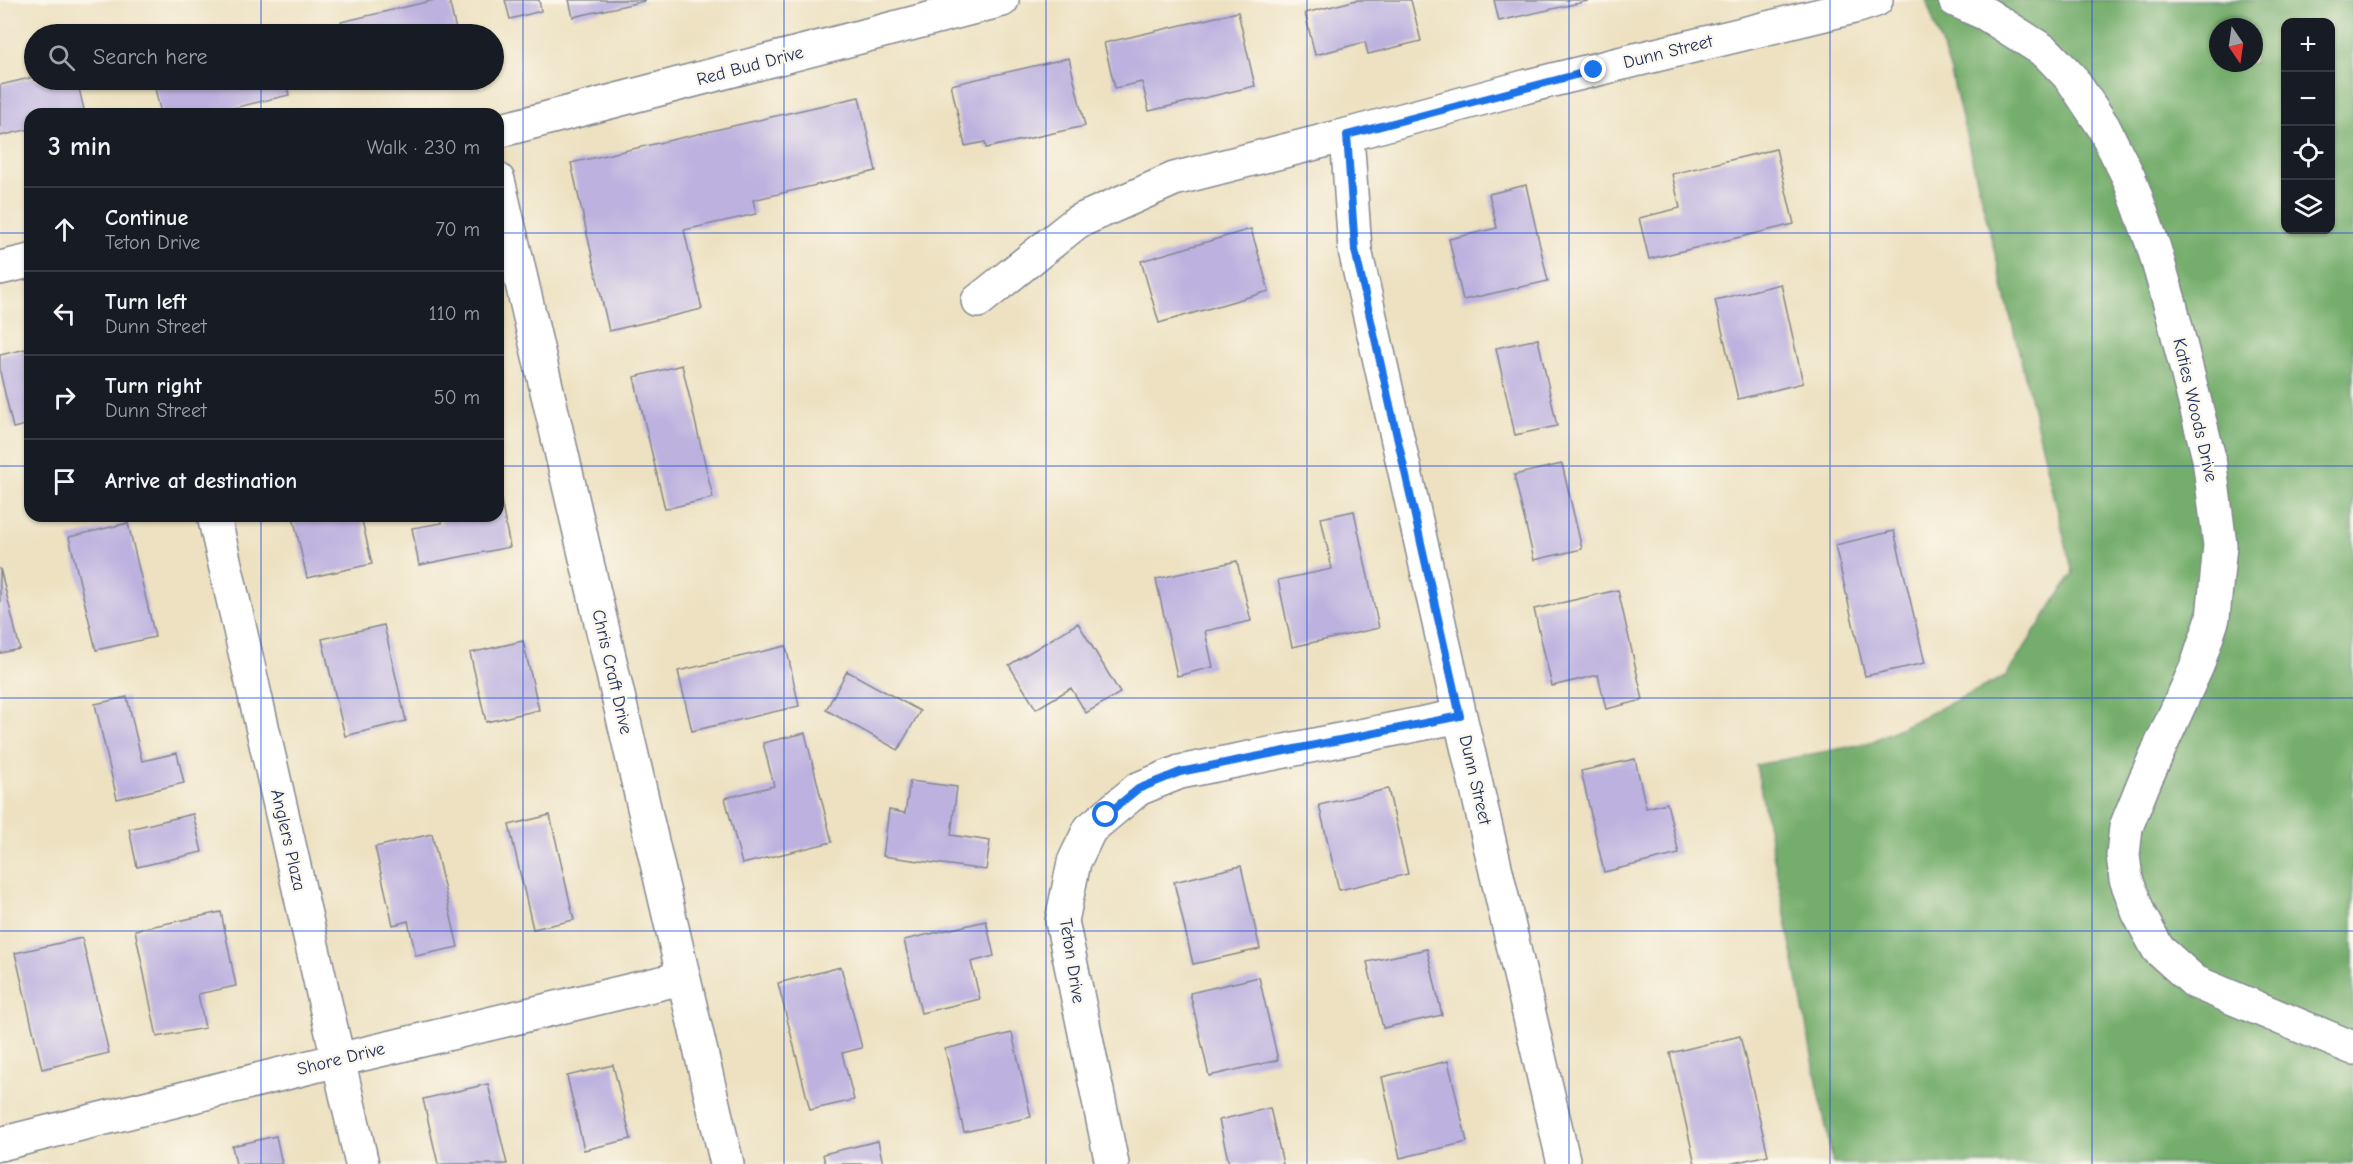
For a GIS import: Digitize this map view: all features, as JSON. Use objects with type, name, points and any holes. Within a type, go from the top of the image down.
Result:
[{"type":"street","name":"Red Bud Drive","points":[[504,129],[1002,0]]},
{"type":"street","name":"Katies Woods Drive","points":[[1955,0],[1986,14],[2046,52],[2071,78],[2103,126],[2129,178],[2154,248],[2209,458],[2220,545],[2213,618],[2197,666],[2145,780],[2127,827],[2123,855],[2126,879],[2139,914],[2158,949],[2195,981],[2353,1048]]},
{"type":"street","name":"Dunn Street","points":[[1564,1164],[1355,250],[1347,135],[1528,86],[1864,2]]},
{"type":"street","points":[[978,302],[1077,222],[1174,179],[1347,135]]},
{"type":"street","name":"Chris Craft Drive","points":[[504,206],[727,1164]]},
{"type":"street","points":[[0,268],[24,262]]},
{"type":"street","name":"Anglers Plaza","points":[[215,522],[362,1164]]},
{"type":"street","name":"Teton Drive","points":[[1112,1164],[1062,921],[1074,862],[1090,829],[1138,789],[1180,772],[1460,716]]},
{"type":"street","name":"Shore Drive","points":[[0,1144],[682,978]]},
{"type":"green space","points":[[1926,0],[2353,0],[2353,1164],[1833,1164],[1756,765],[1869,743],[2006,676],[2073,573],[1950,69]]},
{"type":"building","points":[[435,0],[449,0],[455,24],[342,24],[341,22]]},
{"type":"building","points":[[505,0],[539,0],[541,11],[510,19]]},
{"type":"building","points":[[569,0],[645,0],[645,1],[573,17]]},
{"type":"building","points":[[1357,0],[1411,0],[1421,41],[1368,54],[1365,42],[1315,55],[1305,13]]},
{"type":"building","points":[[1494,0],[1588,0],[1588,1],[1499,21]]},
{"type":"building","points":[[1238,12],[1255,86],[1149,111],[1142,82],[1115,88],[1104,43]]},
{"type":"building","points":[[1069,58],[1085,126],[986,148],[985,142],[965,146],[951,85]]},
{"type":"building","points":[[24,79],[24,90],[79,90],[84,108],[24,108],[24,130],[0,136],[0,85]]},
{"type":"building","points":[[155,90],[288,90],[289,95],[234,108],[160,108]]},
{"type":"building","points":[[859,97],[876,171],[753,200],[756,214],[684,230],[702,309],[609,331],[571,163]]},
{"type":"building","points":[[1776,149],[1794,224],[1649,259],[1639,218],[1680,208],[1672,174]]},
{"type":"building","points":[[1526,185],[1548,281],[1463,300],[1449,239],[1497,228],[1489,194]]},
{"type":"building","points":[[1251,229],[1269,291],[1159,323],[1141,261]]},
{"type":"building","points":[[1781,284],[1803,383],[1738,399],[1715,300]]},
{"type":"building","points":[[1538,339],[1557,426],[1515,435],[1496,348]]},
{"type":"building","points":[[24,349],[24,425],[13,428],[0,372],[0,355]]},
{"type":"building","points":[[682,365],[713,498],[665,509],[634,377]]},
{"type":"building","points":[[1562,464],[1582,549],[1534,560],[1514,475]]},
{"type":"building","points":[[1354,511],[1379,628],[1292,647],[1278,580],[1332,569],[1321,518]]},
{"type":"building","points":[[504,516],[510,547],[419,565],[412,528],[442,523],[504,522]]},
{"type":"building","points":[[294,522],[362,522],[372,564],[307,578]]},
{"type":"building","points":[[128,523],[155,637],[96,650],[69,537]]},
{"type":"building","points":[[1894,531],[1925,663],[1865,676],[1835,545]]},
{"type":"building","points":[[1237,561],[1251,621],[1205,631],[1213,667],[1177,676],[1156,579]]},
{"type":"building","points":[[0,568],[20,649],[0,653]]},
{"type":"building","points":[[1618,590],[1643,700],[1606,709],[1598,675],[1552,686],[1534,609]]},
{"type":"building","points":[[1078,623],[1120,693],[1086,713],[1071,688],[1036,709],[1009,665]]},
{"type":"building","points":[[384,625],[406,721],[345,736],[322,639]]},
{"type":"building","points":[[523,641],[539,710],[486,722],[470,653]]},
{"type":"building","points":[[786,646],[799,706],[692,731],[678,671]]},
{"type":"building","points":[[847,671],[920,711],[898,750],[826,710]]},
{"type":"building","points":[[127,697],[142,761],[177,753],[184,783],[117,799],[95,704]]},
{"type":"building","points":[[805,733],[832,842],[742,864],[725,798],[774,786],[763,743]]},
{"type":"building","points":[[1635,759],[1646,808],[1667,803],[1679,854],[1604,872],[1581,771]]},
{"type":"building","points":[[910,781],[957,787],[951,835],[990,841],[986,870],[883,856],[889,810],[905,813]]},
{"type":"building","points":[[1388,789],[1408,874],[1339,890],[1319,805]]},
{"type":"building","points":[[193,814],[202,852],[137,867],[129,829]]},
{"type":"building","points":[[550,815],[574,920],[533,929],[509,825]]},
{"type":"building","points":[[432,834],[458,947],[416,956],[408,921],[393,925],[375,847]]},
{"type":"building","points":[[1241,866],[1260,949],[1193,964],[1174,882]]},
{"type":"building","points":[[221,912],[236,986],[198,994],[205,1028],[157,1037],[135,930]]},
{"type":"building","points":[[986,921],[994,956],[971,962],[980,999],[921,1013],[904,940]]},
{"type":"building","points":[[82,938],[109,1053],[42,1069],[15,953]]},
{"type":"building","points":[[1427,949],[1442,1015],[1383,1028],[1367,962]]},
{"type":"building","points":[[841,967],[862,1048],[842,1053],[854,1100],[810,1110],[778,983]]},
{"type":"building","points":[[1259,977],[1278,1060],[1209,1076],[1190,993]]},
{"type":"building","points":[[1012,1033],[1031,1117],[964,1132],[945,1049]]},
{"type":"building","points":[[1740,1036],[1768,1155],[1729,1164],[1695,1164],[1670,1053]]},
{"type":"building","points":[[1448,1061],[1467,1142],[1400,1158],[1382,1077]]},
{"type":"building","points":[[613,1065],[631,1139],[584,1150],[567,1076]]},
{"type":"building","points":[[488,1084],[507,1164],[438,1164],[423,1099]]},
{"type":"building","points":[[1270,1108],[1283,1164],[1229,1164],[1219,1120]]},
{"type":"building","points":[[276,1136],[282,1164],[236,1164],[232,1146]]},
{"type":"building","points":[[878,1141],[883,1164],[825,1164],[823,1154]]},
{"type":"route","points":[[1106,815],[1138,789],[1180,772],[1460,716],[1355,250],[1347,135],[1594,70]]}]
